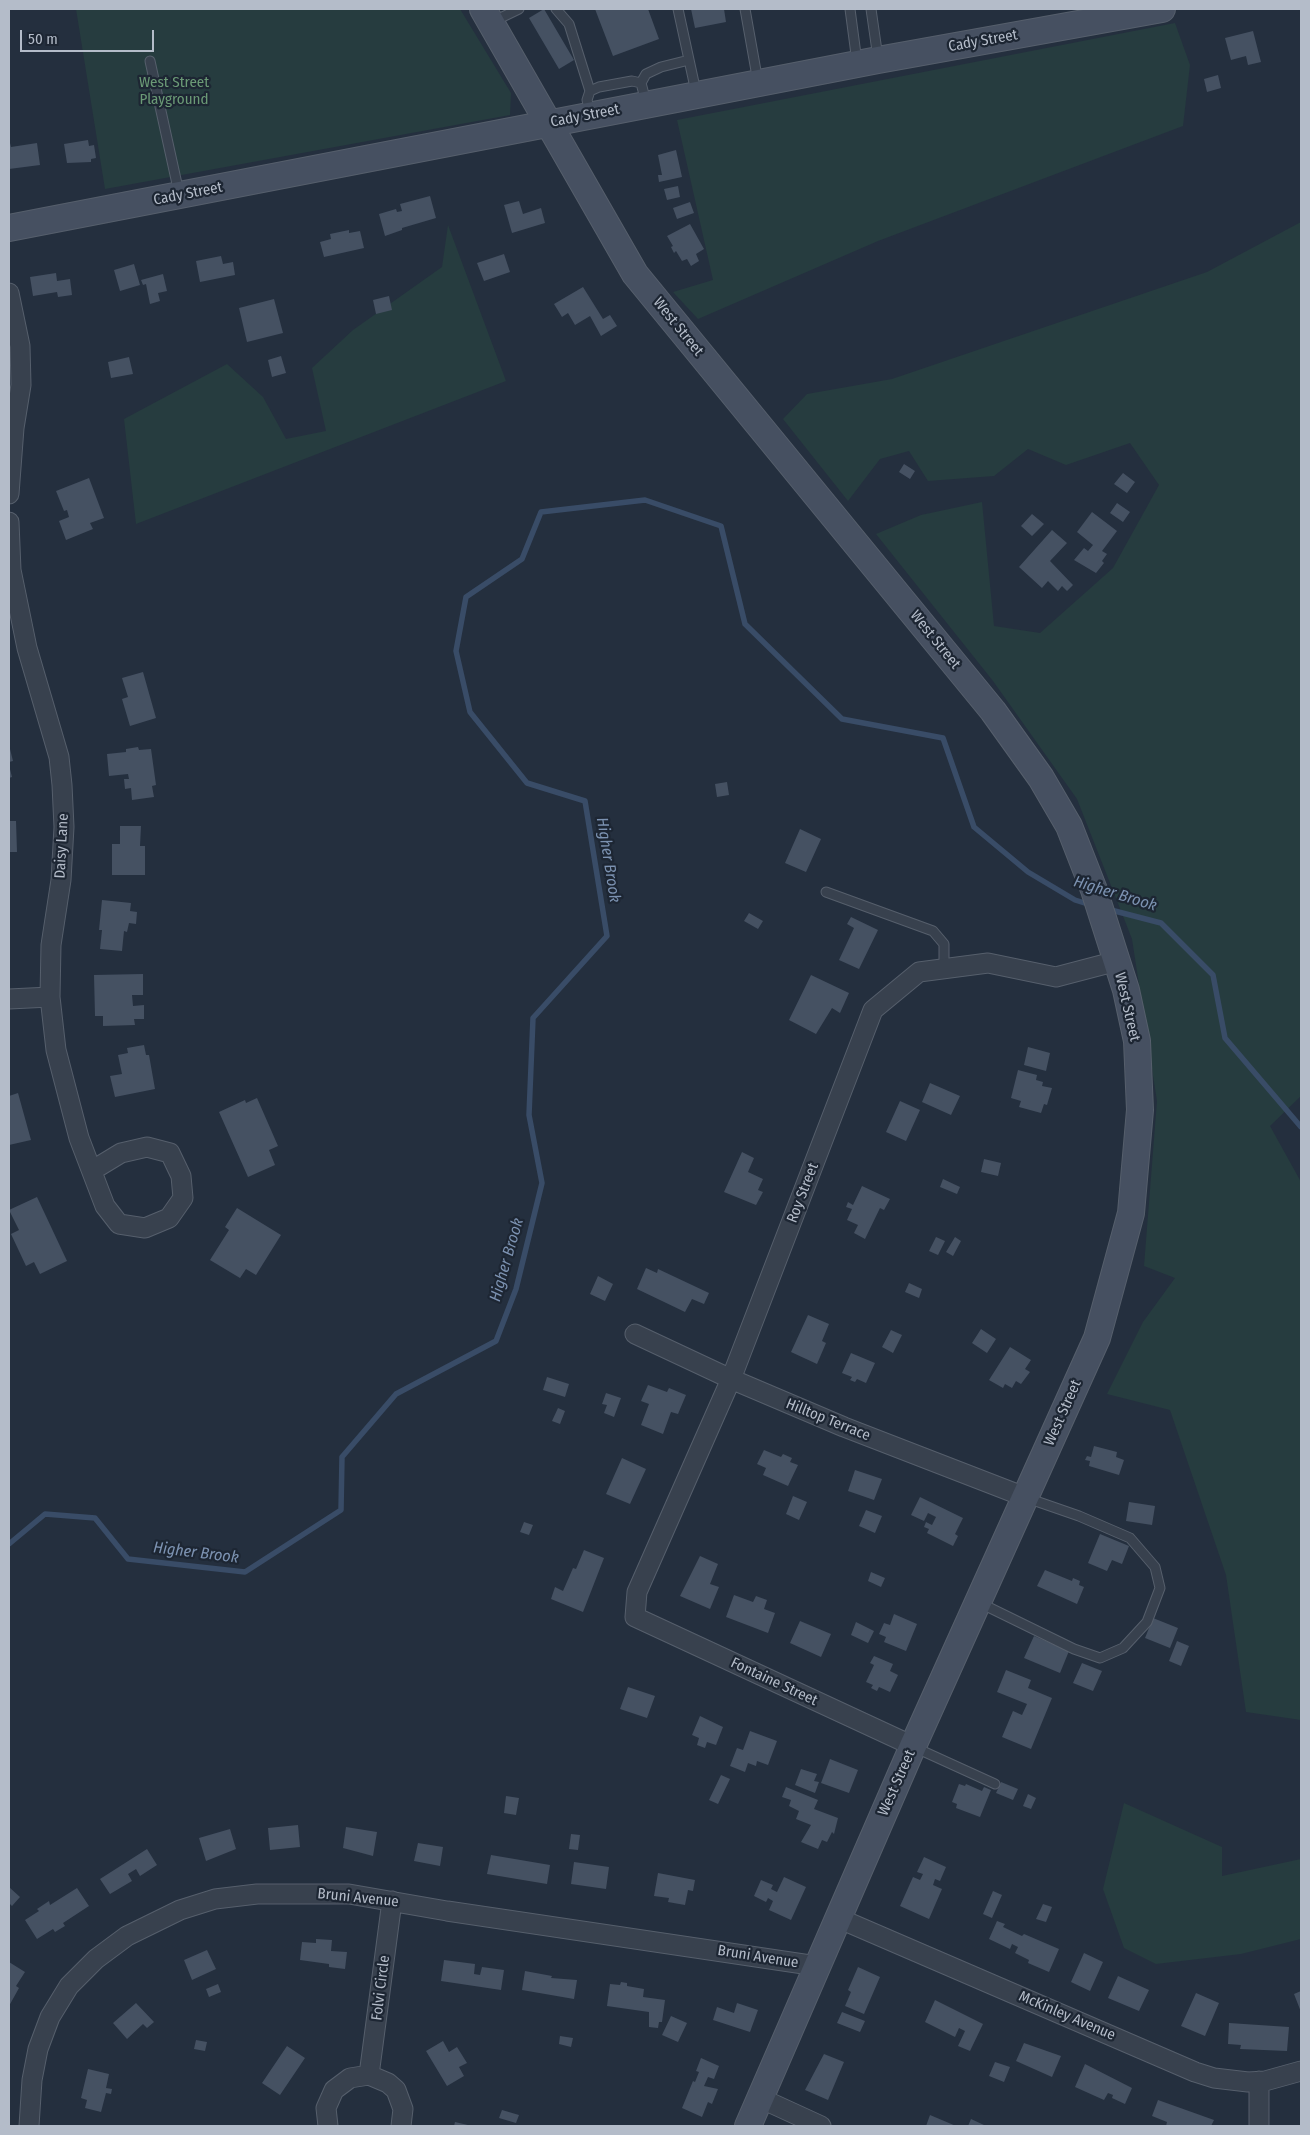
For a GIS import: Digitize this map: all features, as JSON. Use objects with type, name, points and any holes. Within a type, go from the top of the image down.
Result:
[{"type":"main road","name":"Cady Street","points":[[9,228],[550,123],[590,103],[644,94],[696,95],[1155,9]]},
{"type":"main road","name":"West Street","points":[[487,16],[635,274],[993,711],[1041,778],[1069,826],[1094,890],[1116,961],[1136,1041],[1140,1110],[1131,1213],[1097,1338],[913,1746],[748,2126]]},
{"type":"street","points":[[9,294],[20,346],[21,384],[14,428],[9,494]]},
{"type":"street","name":"Daisy Lane","points":[[9,522],[11,570],[27,648],[59,757],[62,785],[64,836],[61,880],[51,945],[50,997],[56,1050],[79,1138],[93,1170],[105,1206],[119,1224],[146,1228],[169,1218],[183,1198],[181,1176],[170,1153],[147,1147],[121,1153],[93,1170]]},
{"type":"street","name":"Roy Street","points":[[636,1617],[636,1592],[731,1379],[873,1010],[919,972],[988,963],[1056,977],[1116,961]]},
{"type":"street","points":[[9,999],[50,997]]},
{"type":"street","name":"Hilltop Terrace","points":[[635,1334],[731,1379],[844,1427],[1025,1497]]},
{"type":"street","name":"Fontaine Street","points":[[636,1617],[913,1746]]},
{"type":"street","name":"Bruni Avenue","points":[[29,2126],[34,2064],[42,2034],[69,1986],[82,1972],[128,1936],[180,1910],[215,1899],[236,1896],[302,1893],[349,1894],[447,1911],[817,1966]]},
{"type":"street","name":"Folvi Circle","points":[[369,2075],[392,1901]]},
{"type":"street","name":"McKinley Avenue","points":[[838,1918],[1195,2072],[1231,2081],[1259,2081],[1301,2071]]},
{"type":"street","points":[[328,2126],[326,2108],[334,2090],[350,2078],[369,2075],[388,2083],[396,2090],[403,2109],[401,2126]]},
{"type":"street","points":[[1259,2081],[1259,2126]]},
{"type":"street","points":[[760,2098],[821,2126]]},
{"type":"lane","points":[[487,16],[519,9]]},
{"type":"lane","points":[[556,9],[569,24],[590,103]]},
{"type":"lane","points":[[678,9],[696,95]]},
{"type":"lane","points":[[745,9],[758,83]]},
{"type":"lane","points":[[850,9],[868,62]]},
{"type":"lane","points":[[868,62],[871,9]]},
{"type":"lane","points":[[644,94],[646,74],[660,67],[689,60]]},
{"type":"lane","points":[[150,61],[180,195]]},
{"type":"lane","points":[[826,892],[933,931],[944,944],[944,969]]},
{"type":"lane","points":[[978,1602],[1074,1649],[1100,1658],[1123,1648],[1147,1622],[1160,1588],[1155,1567],[1130,1538],[1079,1516],[1025,1497]]},
{"type":"lane","points":[[913,1746],[995,1784]]},
{"type":"green space","name":"West Street Playground","points":[[76,9],[460,9],[511,93],[510,115],[105,189]]},
{"type":"green space","points":[[1175,23],[1190,65],[1183,126],[878,241],[698,319],[673,292],[713,280],[677,120]]},
{"type":"green space","points":[[1301,222],[1301,1096],[1270,1126],[1301,1182],[1301,1720],[1246,1712],[1226,1575],[1170,1410],[1107,1394],[1143,1322],[1175,1278],[1144,1266],[1157,1101],[1132,939],[1077,799],[993,681],[876,534],[921,515],[982,502],[994,626],[1040,633],[1113,568],[1159,485],[1130,443],[1066,465],[1028,449],[994,476],[928,481],[909,451],[880,459],[848,501],[783,419],[807,394],[892,379],[1207,272]]},
{"type":"green space","points":[[448,225],[506,381],[136,524],[124,419],[227,364],[263,397],[286,439],[326,431],[312,368],[353,330],[442,267]]},
{"type":"green space","points":[[1124,1803],[1222,1847],[1222,1876],[1301,1859],[1301,1939],[1241,1954],[1156,1964],[1124,1948],[1103,1889]]},
{"type":"building","points":[[544,9],[574,60],[559,69],[529,18]]},
{"type":"building","points":[[595,9],[648,9],[659,39],[613,56]]},
{"type":"building","points":[[691,9],[724,9],[726,22],[695,28]]},
{"type":"building","points":[[1253,31],[1261,62],[1248,65],[1246,56],[1231,60],[1225,38]]},
{"type":"building","points":[[1218,75],[1221,88],[1207,92],[1204,79]]},
{"type":"building","points":[[9,139],[11,147],[37,143],[40,165],[9,169]]},
{"type":"building","points":[[88,140],[89,146],[94,145],[96,158],[91,159],[91,162],[67,163],[64,144]]},
{"type":"building","points":[[676,150],[682,177],[659,182],[658,175],[662,175],[658,155]]},
{"type":"building","points":[[678,186],[680,197],[667,200],[664,189]]},
{"type":"building","points":[[430,196],[436,218],[402,228],[402,230],[385,236],[379,214],[396,209],[397,212],[402,211],[400,204]]},
{"type":"building","points":[[519,201],[523,214],[541,208],[545,223],[512,233],[504,205]]},
{"type":"building","points":[[690,202],[694,213],[677,219],[673,208]]},
{"type":"building","points":[[690,224],[704,249],[696,254],[699,261],[691,266],[687,259],[682,261],[676,251],[674,253],[671,247],[673,246],[667,236]]},
{"type":"building","points":[[349,230],[349,233],[360,231],[364,248],[324,257],[320,242],[331,239],[330,234]]},
{"type":"building","points":[[504,254],[510,272],[484,281],[477,263]]},
{"type":"building","points":[[221,256],[223,264],[233,262],[235,275],[200,282],[196,261]]},
{"type":"building","points":[[134,264],[140,285],[120,291],[114,270]]},
{"type":"building","points":[[56,273],[57,281],[70,279],[72,295],[58,297],[57,292],[33,296],[30,277]]},
{"type":"building","points":[[163,274],[167,291],[158,293],[160,301],[150,304],[146,284],[143,285],[141,280]]},
{"type":"building","points":[[583,287],[603,319],[610,315],[617,326],[601,336],[590,316],[575,325],[568,313],[562,317],[554,304]]},
{"type":"building","points":[[389,296],[392,310],[376,314],[373,300]]},
{"type":"building","points":[[274,299],[283,333],[247,342],[239,308]]},
{"type":"building","points":[[281,356],[286,373],[272,377],[268,360]]},
{"type":"building","points":[[129,357],[133,374],[111,378],[108,362]]},
{"type":"building","points":[[904,464],[915,471],[910,479],[899,472]]},
{"type":"building","points":[[1123,473],[1135,482],[1127,493],[1114,484]]},
{"type":"building","points":[[89,478],[104,518],[90,523],[93,529],[66,540],[59,521],[69,517],[67,510],[64,511],[56,491]]},
{"type":"building","points":[[1117,503],[1130,512],[1123,522],[1110,513]]},
{"type":"building","points":[[1092,512],[1117,531],[1102,551],[1107,554],[1102,561],[1104,563],[1096,573],[1074,560],[1084,548],[1088,551],[1093,545],[1077,532]]},
{"type":"building","points":[[1032,514],[1044,524],[1032,536],[1021,526]]},
{"type":"building","points":[[1052,530],[1067,543],[1050,561],[1073,585],[1067,591],[1062,586],[1058,591],[1048,581],[1042,588],[1019,567]]},
{"type":"building","points":[[143,672],[156,718],[130,726],[122,699],[128,697],[122,678]]},
{"type":"building","points":[[9,745],[13,761],[9,762]]},
{"type":"building","points":[[138,747],[139,750],[151,749],[156,785],[152,786],[154,797],[132,800],[131,788],[125,789],[124,779],[129,779],[128,774],[109,776],[107,754],[126,752],[126,749]]},
{"type":"building","points":[[9,765],[12,777],[9,778]]},
{"type":"building","points":[[727,782],[729,795],[717,797],[715,784]]},
{"type":"building","points":[[9,821],[16,821],[17,852],[9,852]]},
{"type":"building","points":[[120,826],[141,826],[140,846],[145,846],[145,875],[112,875],[112,844],[120,844]]},
{"type":"building","points":[[800,829],[821,839],[806,872],[785,863]]},
{"type":"building","points":[[102,900],[131,903],[130,911],[137,912],[136,924],[129,923],[127,932],[124,931],[122,951],[100,949],[102,930],[99,930]]},
{"type":"building","points":[[749,913],[763,921],[758,929],[744,921]]},
{"type":"building","points":[[851,917],[878,930],[859,969],[839,960],[854,928],[847,924]]},
{"type":"building","points":[[143,974],[143,995],[132,995],[133,1006],[144,1005],[144,1019],[134,1019],[135,1025],[103,1026],[103,1016],[95,1016],[94,975]]},
{"type":"building","points":[[811,975],[849,993],[840,1013],[832,1008],[816,1034],[789,1020]]},
{"type":"building","points":[[144,1045],[146,1055],[149,1055],[155,1089],[115,1097],[110,1076],[122,1074],[118,1055],[128,1053],[127,1048]]},
{"type":"building","points":[[1028,1047],[1050,1053],[1046,1071],[1024,1065]]},
{"type":"building","points":[[1018,1070],[1037,1075],[1036,1080],[1043,1082],[1042,1086],[1052,1088],[1047,1105],[1044,1104],[1041,1113],[1019,1107],[1021,1101],[1011,1098]]},
{"type":"building","points":[[930,1083],[960,1096],[951,1115],[922,1102]]},
{"type":"building","points":[[18,1093],[31,1140],[9,1145],[9,1096]]},
{"type":"building","points":[[257,1098],[278,1146],[269,1150],[275,1165],[248,1177],[219,1112],[245,1100],[246,1103]]},
{"type":"building","points":[[900,1101],[920,1110],[906,1141],[886,1132]]},
{"type":"building","points":[[742,1152],[754,1158],[748,1172],[763,1179],[758,1190],[763,1192],[756,1205],[724,1192]]},
{"type":"building","points":[[984,1159],[1001,1163],[998,1176],[981,1172]]},
{"type":"building","points":[[943,1179],[960,1187],[957,1194],[940,1187]]},
{"type":"building","points":[[862,1186],[890,1199],[884,1210],[880,1208],[865,1239],[854,1233],[858,1225],[847,1220],[852,1209],[846,1207],[848,1202],[853,1205]]},
{"type":"building","points":[[37,1197],[67,1261],[40,1274],[34,1262],[26,1266],[11,1234],[19,1230],[9,1210]]},
{"type":"building","points":[[237,1208],[281,1235],[256,1275],[246,1269],[240,1278],[210,1260],[229,1230],[225,1227]]},
{"type":"building","points":[[936,1237],[945,1241],[938,1255],[929,1251]]},
{"type":"building","points":[[955,1237],[961,1241],[953,1256],[946,1252]]},
{"type":"building","points":[[646,1268],[657,1273],[658,1269],[709,1293],[704,1304],[692,1299],[685,1312],[637,1289]]},
{"type":"building","points":[[598,1276],[613,1284],[605,1301],[590,1294]]},
{"type":"building","points":[[909,1283],[922,1289],[919,1298],[905,1292]]},
{"type":"building","points":[[808,1315],[829,1324],[822,1341],[826,1343],[817,1364],[791,1352]]},
{"type":"building","points":[[981,1329],[996,1339],[987,1353],[972,1343]]},
{"type":"building","points":[[891,1330],[902,1335],[893,1353],[882,1347]]},
{"type":"building","points":[[1010,1347],[1031,1360],[1025,1369],[1030,1372],[1021,1384],[1016,1381],[1012,1388],[1005,1384],[1003,1388],[989,1380]]},
{"type":"building","points":[[851,1353],[875,1363],[866,1383],[857,1379],[855,1382],[850,1380],[852,1377],[842,1373]]},
{"type":"building","points":[[547,1377],[569,1384],[565,1397],[543,1390]]},
{"type":"building","points":[[648,1385],[667,1392],[669,1388],[686,1395],[678,1414],[671,1412],[663,1434],[641,1425],[649,1404],[641,1401]]},
{"type":"building","points":[[606,1393],[621,1398],[614,1417],[604,1413],[607,1405],[602,1404]]},
{"type":"building","points":[[558,1408],[565,1411],[560,1424],[552,1421]]},
{"type":"building","points":[[1094,1446],[1117,1452],[1116,1457],[1124,1460],[1119,1475],[1089,1466],[1090,1461],[1085,1460],[1087,1456],[1091,1457]]},
{"type":"building","points":[[764,1450],[781,1457],[783,1454],[792,1458],[790,1462],[798,1465],[788,1486],[763,1475],[766,1468],[757,1464]]},
{"type":"building","points":[[622,1458],[646,1469],[630,1504],[606,1494]]},
{"type":"building","points":[[855,1470],[882,1479],[874,1500],[848,1491]]},
{"type":"building","points":[[793,1496],[807,1502],[799,1520],[786,1514]]},
{"type":"building","points":[[920,1497],[963,1518],[955,1534],[958,1536],[953,1546],[927,1533],[929,1529],[924,1527],[926,1522],[932,1525],[936,1517],[928,1513],[924,1521],[911,1515]]},
{"type":"building","points":[[1129,1502],[1155,1506],[1152,1525],[1126,1521]]},
{"type":"building","points":[[866,1510],[882,1516],[875,1533],[859,1526]]},
{"type":"building","points":[[524,1522],[533,1525],[529,1535],[520,1532]]},
{"type":"building","points":[[1100,1534],[1129,1546],[1122,1564],[1112,1560],[1107,1571],[1088,1563]]},
{"type":"building","points":[[584,1550],[604,1558],[583,1612],[551,1599],[555,1587],[563,1591],[573,1568],[576,1569]]},
{"type":"building","points":[[700,1556],[718,1564],[710,1584],[719,1587],[710,1609],[680,1596]]},
{"type":"building","points":[[1045,1570],[1072,1581],[1073,1578],[1080,1581],[1079,1585],[1084,1587],[1077,1604],[1037,1586]]},
{"type":"building","points":[[871,1572],[885,1578],[881,1587],[868,1581]]},
{"type":"building","points":[[734,1595],[753,1602],[756,1596],[767,1600],[764,1609],[775,1613],[768,1633],[726,1617]]},
{"type":"building","points":[[894,1614],[917,1624],[906,1651],[884,1642],[886,1637],[879,1634],[884,1623],[890,1625]]},
{"type":"building","points":[[1153,1618],[1178,1628],[1170,1648],[1145,1638]]},
{"type":"building","points":[[800,1621],[831,1634],[821,1657],[790,1643]]},
{"type":"building","points":[[856,1622],[874,1631],[868,1643],[851,1635]]},
{"type":"building","points":[[1034,1636],[1069,1651],[1060,1673],[1024,1658]]},
{"type":"building","points":[[1177,1641],[1189,1646],[1181,1666],[1169,1661]]},
{"type":"building","points":[[874,1656],[893,1664],[890,1671],[898,1675],[890,1692],[879,1687],[877,1691],[871,1688],[873,1685],[866,1682],[874,1665],[870,1663]]},
{"type":"building","points":[[1082,1663],[1102,1671],[1093,1691],[1073,1683]]},
{"type":"building","points":[[1006,1670],[1031,1680],[1028,1688],[1052,1698],[1031,1749],[1002,1737],[1013,1711],[1022,1715],[1027,1704],[997,1692]]},
{"type":"building","points":[[628,1687],[655,1696],[647,1718],[620,1709]]},
{"type":"building","points":[[700,1716],[723,1727],[716,1745],[707,1742],[705,1748],[697,1745],[699,1738],[692,1735]]},
{"type":"building","points":[[750,1731],[777,1741],[768,1765],[757,1761],[756,1766],[748,1763],[745,1772],[730,1766],[737,1748],[743,1750]]},
{"type":"building","points":[[830,1759],[858,1770],[849,1793],[821,1783]]},
{"type":"building","points":[[801,1769],[817,1774],[814,1781],[819,1782],[815,1793],[795,1785]]},
{"type":"building","points":[[721,1775],[730,1779],[718,1804],[709,1800]]},
{"type":"building","points":[[1001,1782],[1018,1789],[1013,1800],[996,1793]]},
{"type":"building","points":[[959,1784],[965,1786],[966,1784],[982,1791],[984,1787],[991,1790],[980,1817],[956,1808],[957,1804],[952,1802]]},
{"type":"building","points":[[786,1787],[818,1800],[814,1809],[838,1818],[834,1834],[832,1832],[827,1842],[822,1840],[818,1849],[801,1842],[811,1825],[796,1819],[799,1811],[789,1806],[791,1800],[782,1797]]},
{"type":"building","points":[[1028,1794],[1036,1798],[1031,1809],[1023,1806]]},
{"type":"building","points":[[506,1796],[519,1798],[516,1815],[504,1813]]},
{"type":"building","points":[[298,1825],[300,1847],[270,1850],[268,1828]]},
{"type":"building","points":[[346,1827],[377,1832],[373,1856],[343,1848]]},
{"type":"building","points":[[230,1829],[236,1849],[206,1861],[199,1838]]},
{"type":"building","points":[[571,1834],[580,1835],[578,1850],[569,1849]]},
{"type":"building","points":[[418,1843],[443,1847],[440,1866],[414,1861]]},
{"type":"building","points":[[147,1849],[157,1865],[140,1876],[136,1869],[128,1874],[132,1881],[110,1894],[100,1879]]},
{"type":"building","points":[[491,1855],[550,1865],[547,1884],[487,1874]]},
{"type":"building","points":[[924,1857],[946,1867],[940,1881],[935,1879],[933,1885],[942,1889],[929,1919],[900,1906],[913,1877],[920,1880],[923,1874],[917,1872]]},
{"type":"building","points":[[574,1862],[609,1867],[606,1889],[571,1884]]},
{"type":"building","points":[[658,1873],[695,1880],[693,1891],[688,1890],[685,1905],[668,1902],[669,1898],[654,1896]]},
{"type":"building","points":[[784,1877],[806,1887],[791,1920],[769,1910],[773,1901],[768,1898],[766,1902],[754,1896],[761,1880],[773,1885],[771,1889],[777,1892]]},
{"type":"building","points":[[9,1887],[20,1897],[12,1906],[9,1903]]},
{"type":"building","points":[[77,1888],[89,1906],[63,1923],[65,1926],[55,1932],[53,1929],[37,1939],[25,1920],[39,1911],[37,1909],[49,1901],[50,1905]]},
{"type":"building","points":[[993,1891],[1002,1895],[992,1918],[983,1914]]},
{"type":"building","points":[[1043,1904],[1052,1907],[1046,1922],[1036,1919]]},
{"type":"building","points":[[997,1921],[1005,1924],[1003,1927],[1022,1936],[1024,1934],[1059,1949],[1049,1972],[1028,1963],[1029,1960],[1015,1953],[1018,1947],[1012,1944],[1010,1949],[989,1939]]},
{"type":"building","points":[[316,1939],[332,1940],[331,1951],[347,1952],[345,1969],[329,1967],[329,1964],[300,1960],[302,1942],[316,1943]]},
{"type":"building","points":[[207,1950],[216,1969],[192,1980],[184,1960]]},
{"type":"building","points":[[1084,1953],[1103,1962],[1090,1991],[1071,1982]]},
{"type":"building","points":[[444,1960],[475,1964],[474,1974],[480,1975],[482,1967],[504,1970],[501,1990],[441,1981]]},
{"type":"building","points":[[9,1962],[25,1972],[16,1986],[19,1988],[9,2006]]},
{"type":"building","points":[[858,1967],[880,1977],[864,2014],[845,2006],[851,1992],[848,1990]]},
{"type":"building","points":[[525,1971],[552,1976],[551,1978],[577,1980],[574,1999],[522,1990]]},
{"type":"building","points":[[1118,1976],[1149,1990],[1139,2011],[1108,1998]]},
{"type":"building","points":[[621,1982],[627,1983],[627,1986],[644,1989],[643,1997],[665,2000],[662,2022],[659,2022],[658,2028],[649,2027],[649,2012],[607,2006],[610,1984],[620,1985]]},
{"type":"building","points":[[218,1984],[221,1992],[209,1997],[206,1989]]},
{"type":"building","points":[[1301,1991],[1301,2012],[1294,1994]]},
{"type":"building","points":[[1196,1993],[1219,2003],[1205,2036],[1181,2026]]},
{"type":"building","points":[[935,2000],[983,2024],[970,2051],[958,2046],[965,2031],[959,2028],[955,2037],[925,2022]]},
{"type":"building","points":[[136,2003],[154,2022],[147,2028],[143,2024],[127,2039],[113,2023]]},
{"type":"building","points":[[737,2003],[758,2010],[750,2032],[713,2020],[717,2007],[734,2013]]},
{"type":"building","points":[[842,2012],[865,2021],[860,2032],[837,2023]]},
{"type":"building","points":[[671,2016],[687,2023],[678,2042],[662,2035]]},
{"type":"building","points":[[1229,2023],[1289,2027],[1287,2051],[1240,2049],[1241,2045],[1228,2044]]},
{"type":"building","points":[[560,2036],[573,2038],[571,2047],[559,2044]]},
{"type":"building","points":[[196,2040],[207,2042],[205,2051],[194,2049]]},
{"type":"building","points":[[443,2041],[449,2052],[457,2047],[467,2063],[459,2067],[464,2076],[447,2086],[426,2051]]},
{"type":"building","points":[[1024,2043],[1061,2056],[1052,2077],[1016,2061]]},
{"type":"building","points":[[287,2046],[305,2058],[280,2095],[262,2083]]},
{"type":"building","points":[[824,2054],[844,2062],[828,2100],[805,2090]]},
{"type":"building","points":[[701,2058],[719,2066],[714,2079],[708,2077],[704,2086],[718,2089],[712,2104],[708,2102],[702,2117],[682,2108],[693,2081],[695,2082],[699,2072],[696,2071]]},
{"type":"building","points":[[995,2062],[1010,2067],[1004,2082],[989,2076]]},
{"type":"building","points":[[1085,2064],[1132,2088],[1125,2104],[1112,2098],[1113,2095],[1108,2093],[1104,2100],[1075,2087]]},
{"type":"building","points":[[88,2069],[109,2074],[106,2088],[112,2089],[111,2094],[106,2093],[101,2112],[85,2108],[87,2100],[81,2098]]},
{"type":"building","points":[[1158,2100],[1214,2120],[1211,2126],[1166,2126],[1167,2122],[1152,2116]]},
{"type":"building","points":[[502,2110],[519,2115],[516,2123],[499,2118]]},
{"type":"building","points":[[930,2115],[956,2126],[926,2126]]},
{"type":"building","points":[[971,2119],[984,2125],[984,2126],[968,2126]]},
{"type":"building","points":[[455,2122],[472,2126],[454,2126]]},
{"type":"waterway","name":"Higher Brook","points":[[9,1544],[45,1514],[95,1518],[128,1559],[245,1572],[341,1510],[342,1457],[396,1394],[496,1341],[516,1289],[542,1183],[529,1115],[533,1018],[607,936],[585,801],[527,783],[470,712],[456,651],[466,597],[522,559],[541,512],[645,500],[721,526],[745,624],[842,719],[943,738],[974,827],[1028,872],[1075,900],[1091,905]]},
{"type":"waterway","name":"Higher Brook","points":[[1107,909],[1161,923],[1213,975],[1225,1038],[1301,1127]]}]
